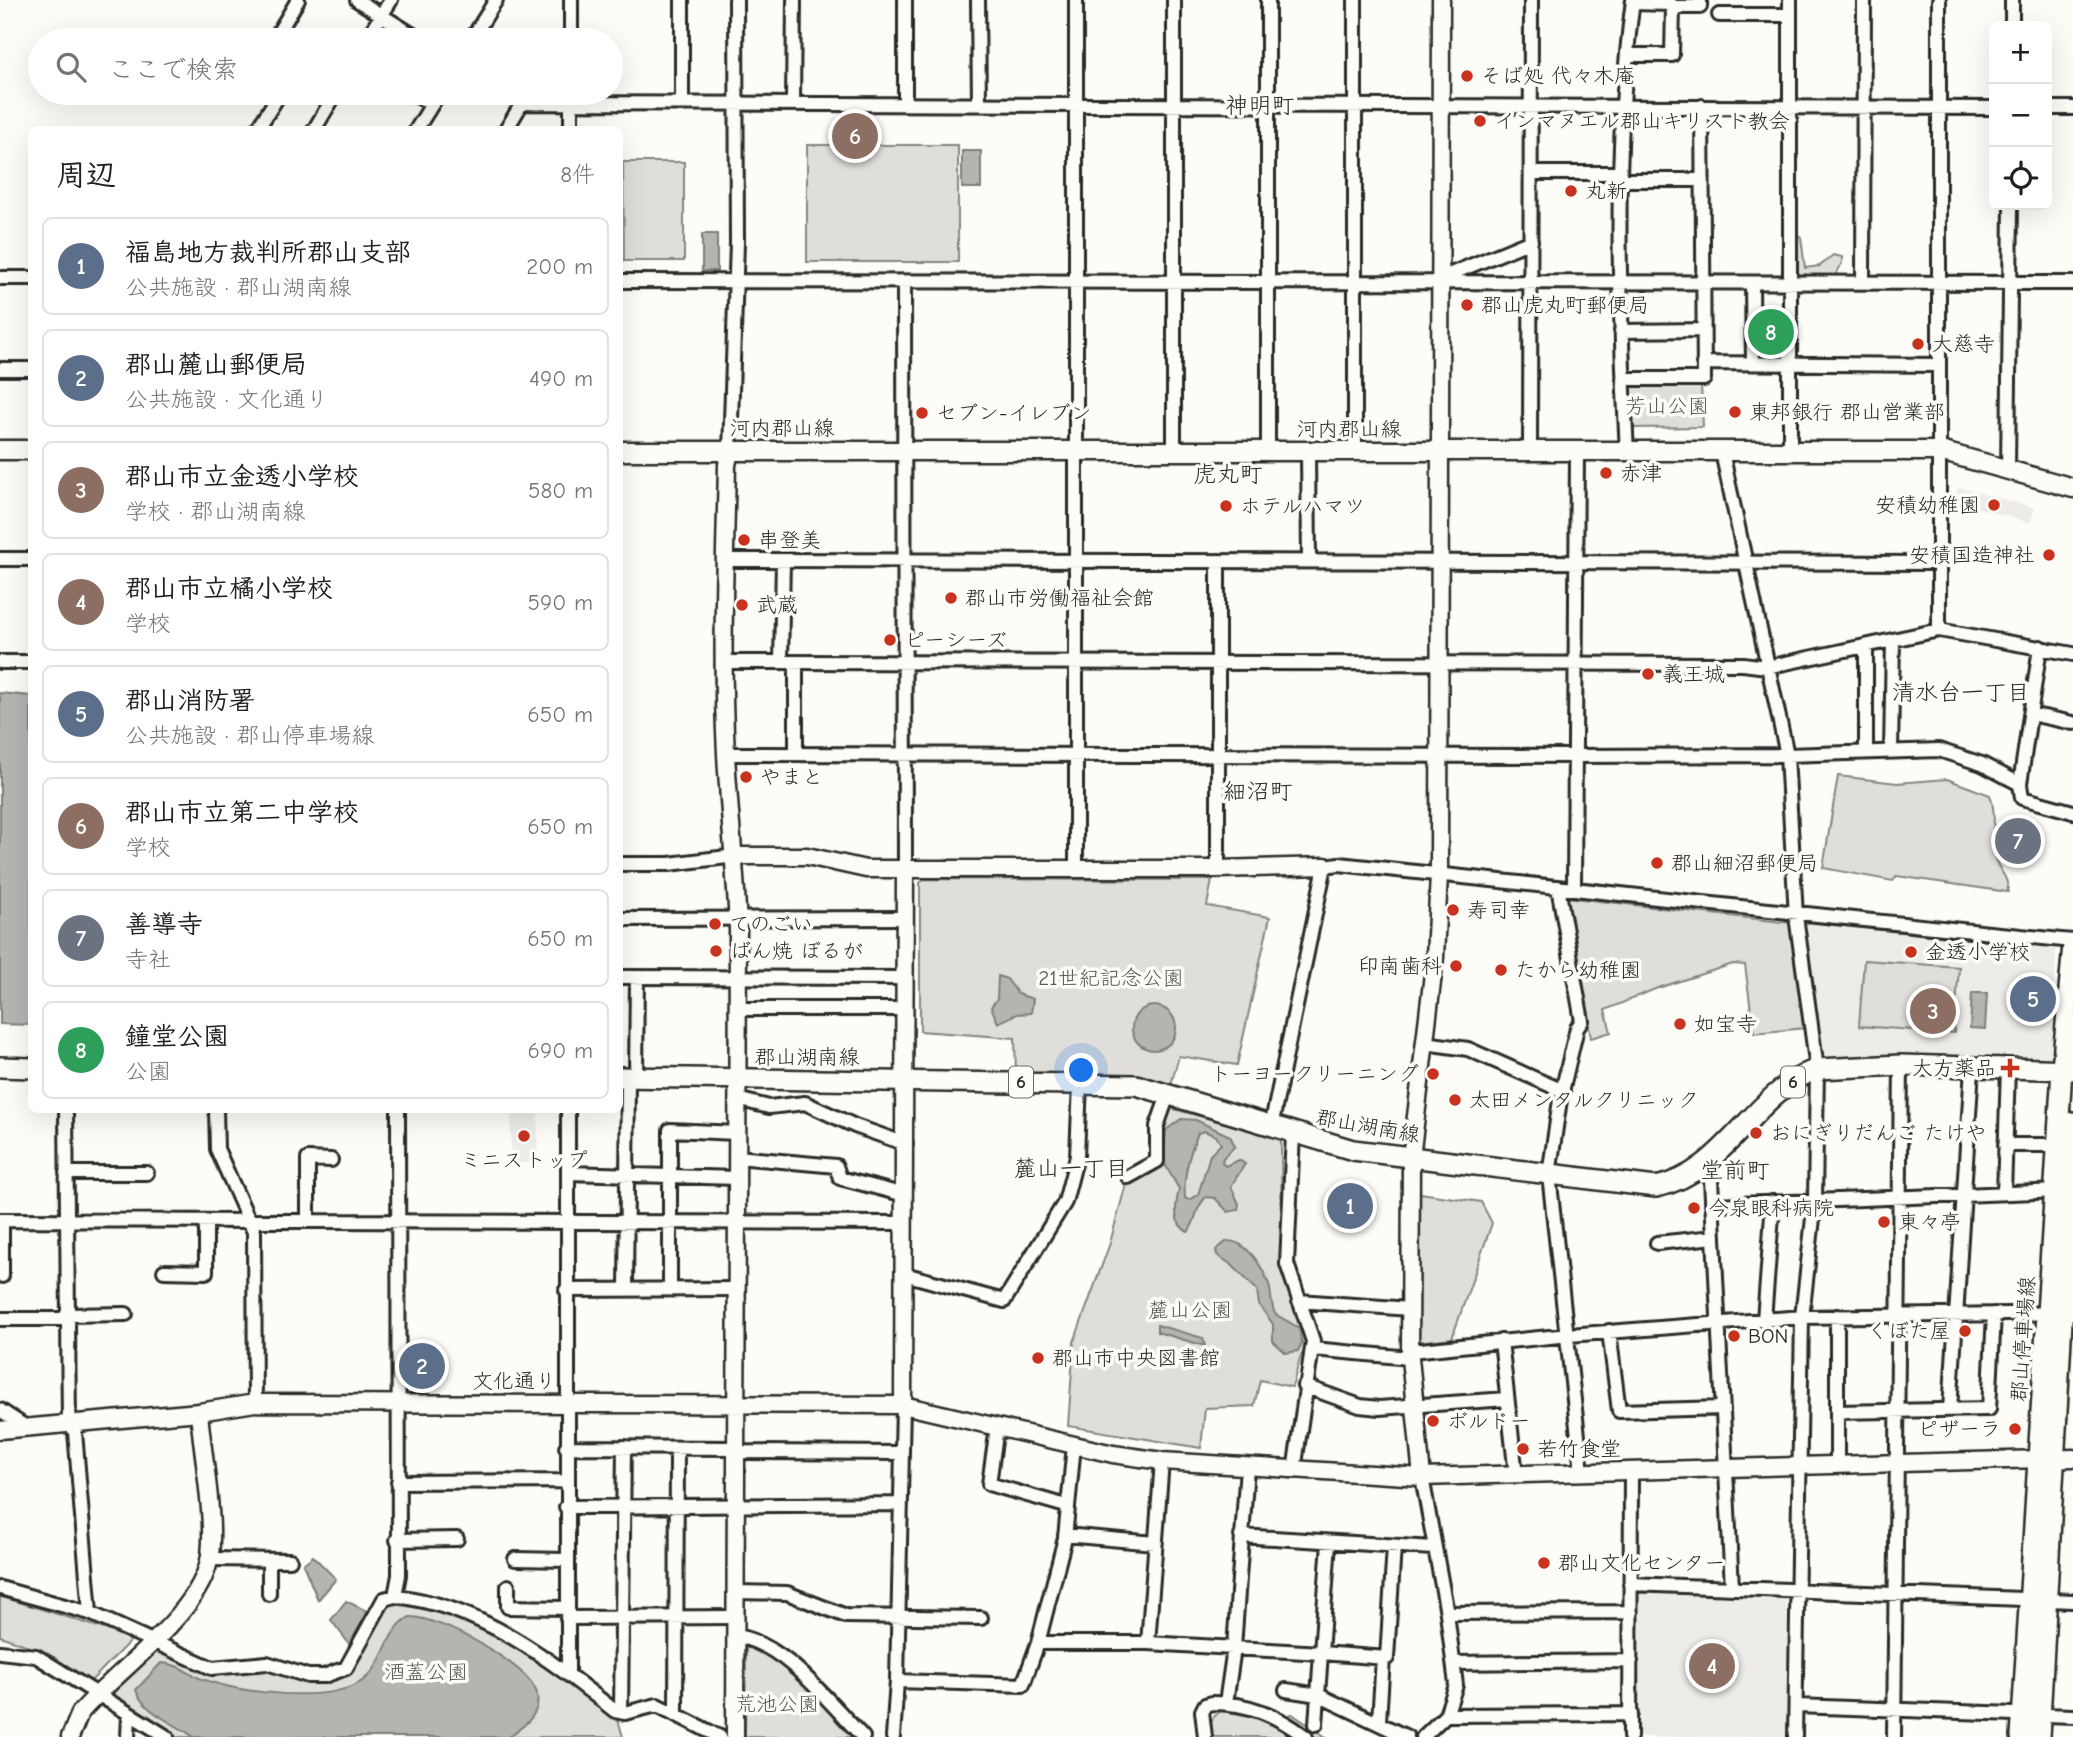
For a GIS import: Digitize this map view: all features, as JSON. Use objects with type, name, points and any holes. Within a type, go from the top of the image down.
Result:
[{"type":"main road","points":[[0,450],[28,450]]},
{"type":"main road","name":"河内郡山線","points":[[623,451],[1940,451],[2073,488]]},
{"type":"main road","name":"郡山停車場線","points":[[2021,1737],[2031,1715],[2045,1457],[2062,1313],[2069,1136],[2067,1070],[2073,942]]},
{"type":"main road","name":"郡山湖南線","points":[[628,1077],[1136,1085],[1353,1150],[1656,1187],[1694,1172],[1710,1160],[1777,1094],[1805,1073],[1817,1069],[1901,1065],[2067,1070]]},
{"type":"main road","points":[[0,1067],[28,1068]]},
{"type":"main road","name":"郡山停車場線","points":[[2031,1715],[2039,1737]]},
{"type":"street","points":[[281,28],[298,0]]},
{"type":"street","points":[[357,0],[402,28]]},
{"type":"street","points":[[373,28],[391,0]]},
{"type":"street","points":[[478,28],[496,0]]},
{"type":"street","points":[[571,0],[571,28]]},
{"type":"street","points":[[682,0],[682,102]]},
{"type":"street","points":[[735,1737],[738,977],[736,856],[726,754],[725,560],[735,281],[736,0]]},
{"type":"street","points":[[793,103],[794,0]]},
{"type":"street","points":[[905,0],[905,104]]},
{"type":"street","points":[[978,0],[979,104]]},
{"type":"street","points":[[1076,0],[1076,869]]},
{"type":"street","points":[[1174,0],[1174,451]]},
{"type":"street","points":[[1268,0],[1265,281],[1268,452]]},
{"type":"street","points":[[1355,0],[1355,453]]},
{"type":"street","points":[[1423,1737],[1446,1715],[1457,1685],[1422,1477],[1411,1354],[1410,1309],[1411,1158],[1435,957],[1440,874],[1441,0]]},
{"type":"street","points":[[1530,452],[1531,0]]},
{"type":"street","points":[[1627,452],[1620,331],[1619,176],[1620,106],[1633,1],[1671,4],[1673,7],[1700,7],[1700,0]]},
{"type":"street","points":[[1790,0],[1790,453]]},
{"type":"street","points":[[1863,282],[1864,0]]},
{"type":"street","points":[[1939,0],[1939,630]]},
{"type":"street","points":[[2012,0],[2012,21]]},
{"type":"street","points":[[1627,55],[1672,55],[1673,7]]},
{"type":"street","points":[[1719,15],[1790,15]]},
{"type":"street","points":[[623,99],[1356,107],[1989,108]]},
{"type":"street","points":[[259,126],[273,105]]},
{"type":"street","points":[[316,126],[329,105]]},
{"type":"street","points":[[418,126],[431,105]]},
{"type":"street","points":[[508,126],[521,105]]},
{"type":"street","points":[[571,105],[571,126]]},
{"type":"street","points":[[1623,379],[1704,379],[1702,106]]},
{"type":"street","points":[[2052,108],[2073,108]]},
{"type":"street","points":[[1531,173],[1702,180]]},
{"type":"street","points":[[2008,468],[2011,210]]},
{"type":"street","points":[[1441,280],[1531,241]]},
{"type":"street","points":[[0,278],[28,278]]},
{"type":"street","points":[[623,281],[1441,280],[1703,284],[2073,283]]},
{"type":"street","points":[[892,1737],[897,1681],[906,1144],[904,282]]},
{"type":"street","points":[[1752,284],[1753,363]]},
{"type":"street","points":[[1620,331],[1703,330]]},
{"type":"street","points":[[1703,363],[1938,365]]},
{"type":"street","points":[[0,369],[28,369]]},
{"type":"street","points":[[1308,452],[1310,561]]},
{"type":"street","points":[[1722,452],[1787,755],[1796,916],[1817,1069],[1815,1200],[1802,1317],[1796,1737]]},
{"type":"street","points":[[1574,888],[1577,453]]},
{"type":"street","points":[[0,559],[28,559]]},
{"type":"street","points":[[725,560],[1939,563]]},
{"type":"street","points":[[781,662],[783,560]]},
{"type":"street","points":[[1218,561],[1218,869]]},
{"type":"street","points":[[725,662],[1219,665],[1576,663],[1743,664],[1767,667],[1939,630],[2073,654]]},
{"type":"street","points":[[1891,751],[1893,640]]},
{"type":"street","points":[[1866,646],[1866,752]]},
{"type":"street","points":[[2040,647],[2021,784],[2022,798],[2073,811]]},
{"type":"street","points":[[0,662],[28,662]]},
{"type":"street","points":[[796,662],[796,754]]},
{"type":"street","points":[[2030,714],[2073,723]]},
{"type":"street","points":[[726,754],[1575,756],[1787,755],[1939,750],[1982,764],[2021,784]]},
{"type":"street","points":[[623,864],[669,864],[736,856],[807,856],[866,869],[1218,869],[1339,864],[1574,888],[1796,916],[2073,942]]},
{"type":"street","points":[[1271,1127],[1325,866]]},
{"type":"street","points":[[1558,887],[1582,1021],[1577,1028],[1563,1091],[1549,1175],[1583,1472]]},
{"type":"street","points":[[623,919],[905,918]]},
{"type":"street","points":[[623,977],[905,978]]},
{"type":"street","points":[[626,1290],[628,1077],[637,977]]},
{"type":"street","points":[[738,1009],[905,1009]]},
{"type":"street","points":[[1425,1043],[1468,1049],[1563,1091]]},
{"type":"street","points":[[1894,1737],[1901,1065]]},
{"type":"street","points":[[1950,1410],[1972,1068]]},
{"type":"street","points":[[2004,1193],[2008,1068]]},
{"type":"street","points":[[904,1274],[1004,1301],[1065,1202],[1077,1156],[1080,1083]]},
{"type":"street","points":[[1128,1177],[1157,1161],[1157,1126],[1168,1095]]},
{"type":"street","points":[[737,1099],[769,1107],[805,1103],[855,1126],[906,1144]]},
{"type":"street","points":[[66,1113],[69,1423],[75,1432],[90,1613]]},
{"type":"street","points":[[216,1113],[216,1149],[254,1232],[255,1403]]},
{"type":"street","points":[[395,1595],[398,1575],[398,1113]]},
{"type":"street","points":[[568,1113],[568,1674]]},
{"type":"street","points":[[670,1289],[670,1130],[737,1133]]},
{"type":"street","points":[[1293,1134],[1287,1264],[1312,1331],[1313,1349],[1304,1386],[1294,1471]]},
{"type":"street","points":[[2006,1144],[2069,1136]]},
{"type":"street","points":[[737,1157],[836,1166],[840,1178],[905,1195]]},
{"type":"street","points":[[307,1220],[309,1159],[331,1160]]},
{"type":"street","points":[[1710,1160],[1732,1587]]},
{"type":"street","points":[[66,1173],[147,1172]]},
{"type":"street","points":[[568,1173],[737,1178]]},
{"type":"street","points":[[1713,1205],[2066,1190]]},
{"type":"street","points":[[1765,1320],[1773,1202]]},
{"type":"street","points":[[2,1270],[1,1220],[903,1223]]},
{"type":"street","points":[[164,1271],[206,1272],[206,1221]]},
{"type":"street","points":[[1657,1242],[1714,1237]]},
{"type":"street","points":[[566,1290],[736,1289]]},
{"type":"street","points":[[1299,1301],[1410,1309]]},
{"type":"street","points":[[1313,1349],[1411,1354],[1501,1341],[1802,1317],[2062,1313]]},
{"type":"street","points":[[0,1319],[127,1314]]},
{"type":"street","points":[[1836,1412],[1989,1409],[1994,1314]]},
{"type":"street","points":[[1836,1316],[1836,1466]]},
{"type":"street","points":[[1609,1331],[1619,1411],[1723,1408]]},
{"type":"street","points":[[1501,1341],[1516,1475]]},
{"type":"street","points":[[1304,1386],[1360,1406],[1415,1408],[1507,1399]]},
{"type":"street","name":"文化通り","points":[[0,1430],[198,1412],[255,1403],[903,1405],[1074,1445],[1162,1461],[1422,1477],[2073,1458]]},
{"type":"street","points":[[0,1410],[26,1427]]},
{"type":"street","points":[[70,1737],[78,1716],[192,1600],[203,1581],[209,1559],[198,1412]]},
{"type":"street","points":[[998,1427],[989,1484],[1066,1506]]},
{"type":"street","points":[[897,1681],[1023,1685],[1038,1643],[1065,1535],[1074,1445]]},
{"type":"street","points":[[566,1447],[901,1453]]},
{"type":"street","points":[[621,1712],[624,1447]]},
{"type":"street","points":[[676,1715],[677,1448]]},
{"type":"street","points":[[1147,1643],[1162,1461]]},
{"type":"street","points":[[1226,1703],[1234,1648],[1247,1467]]},
{"type":"street","points":[[1630,1737],[1631,1472]]},
{"type":"street","points":[[398,1482],[566,1481]]},
{"type":"street","points":[[566,1507],[900,1504]]},
{"type":"street","points":[[1065,1535],[1155,1543]]},
{"type":"street","points":[[1241,1536],[1433,1548]]},
{"type":"street","points":[[397,1540],[457,1539]]},
{"type":"street","points":[[1316,1724],[1329,1542]]},
{"type":"street","points":[[1038,1643],[1147,1643],[1387,1658],[1394,1546]]},
{"type":"street","points":[[209,1559],[290,1560]]},
{"type":"street","points":[[515,1559],[567,1560]]},
{"type":"street","points":[[269,1560],[269,1594]]},
{"type":"street","points":[[1630,1584],[2073,1601]]},
{"type":"street","points":[[509,1586],[508,1607],[621,1618],[736,1617]]},
{"type":"street","points":[[0,1588],[90,1613],[212,1668],[267,1663],[308,1676],[324,1676],[346,1668],[384,1599],[395,1595],[431,1602],[467,1614],[506,1632],[568,1674],[615,1711],[657,1705],[720,1737]]},
{"type":"street","points":[[736,1592],[787,1593],[846,1616],[981,1618]]},
{"type":"street","points":[[1447,1613],[1631,1612]]},
{"type":"street","points":[[736,1636],[756,1639],[776,1650],[863,1737]]},
{"type":"street","points":[[0,1652],[36,1656],[167,1737]]},
{"type":"street","points":[[1378,1721],[1383,1658]]},
{"type":"street","points":[[1454,1663],[1631,1661]]},
{"type":"street","points":[[1286,1690],[1318,1695],[1407,1737]]},
{"type":"street","points":[[1205,1737],[1202,1711],[1205,1705],[1226,1703],[1260,1709],[1281,1717],[1306,1737]]},
{"type":"street","points":[[1796,1706],[2073,1716]]},
{"type":"street","points":[[1446,1715],[1630,1714]]},
{"type":"street","points":[[128,1737],[129,1715]]},
{"type":"shaded area","points":[[962,151],[981,151],[981,188],[962,188]]},
{"type":"shaded area","points":[[702,234],[717,234],[717,271],[702,271]]},
{"type":"shaded area","name":"安積幼稚園","points":[[1958,487],[2035,508],[2030,523],[1954,501]]},
{"type":"shaded area","points":[[0,693],[28,696],[28,1025],[0,1024]]},
{"type":"shaded area","points":[[1802,922],[2056,946],[2052,1057],[2021,1060],[1819,1060]]},
{"type":"shaded area","points":[[998,976],[1007,979],[1018,994],[1033,999],[1031,1013],[1017,1014],[998,1023],[991,1007],[997,999]]},
{"type":"shaded area","points":[[1972,993],[1987,993],[1985,1029],[1970,1028]]},
{"type":"shaded area","points":[[1154,1006],[1170,1012],[1176,1028],[1170,1044],[1154,1050],[1138,1044],[1132,1028],[1138,1012]]},
{"type":"shaded area","name":"ミニストップ","points":[[511,1113],[538,1113],[538,1163],[511,1163]]},
{"type":"shaded area","points":[[1181,1119],[1196,1120],[1230,1136],[1235,1146],[1222,1162],[1225,1166],[1239,1160],[1245,1164],[1231,1186],[1239,1204],[1238,1210],[1228,1212],[1215,1198],[1206,1197],[1199,1206],[1188,1232],[1179,1224],[1176,1213],[1179,1189],[1163,1161],[1166,1130]],"holes":[[[1204,1131],[1216,1136],[1221,1144],[1210,1155],[1198,1195],[1189,1200],[1185,1198],[1186,1173],[1198,1133]]]},
{"type":"shaded area","points":[[1227,1241],[1246,1249],[1257,1261],[1268,1281],[1275,1314],[1299,1328],[1302,1343],[1298,1351],[1286,1353],[1273,1341],[1273,1324],[1259,1305],[1257,1290],[1232,1265],[1217,1255],[1216,1250]]},
{"type":"shaded area","points":[[1157,1325],[1203,1338],[1205,1346],[1157,1332]]},
{"type":"shaded area","points":[[313,1556],[336,1579],[318,1600],[303,1564]]},
{"type":"shaded area","points":[[1636,1589],[1787,1595],[1787,1737],[1637,1737]]},
{"type":"shaded area","points":[[346,1601],[369,1612],[367,1624],[356,1645],[350,1645],[331,1620]]},
{"type":"shaded area","name":"酒蓋公園","points":[[410,1617],[441,1625],[461,1634],[519,1670],[537,1694],[538,1701],[530,1719],[509,1737],[194,1737],[145,1705],[136,1690],[161,1663],[173,1665],[221,1685],[261,1692],[304,1694],[344,1689],[368,1676],[394,1631]]},
{"type":"green space","points":[[807,145],[958,145],[958,262],[807,262]]},
{"type":"green space","points":[[623,162],[684,162],[684,261],[624,261]]},
{"type":"green space","points":[[1797,234],[1801,237],[1805,268],[1820,266],[1833,255],[1842,257],[1842,263],[1834,278],[1797,276]]},
{"type":"green space","points":[[1757,306],[1786,306],[1786,360],[1759,360]]},
{"type":"green space","name":"芳山公園","points":[[1631,384],[1701,384],[1703,427],[1632,428]]},
{"type":"green space","points":[[1838,776],[1897,783],[1947,779],[1990,795],[1995,857],[2007,882],[2008,892],[1897,876],[1893,881],[1823,868]]},
{"type":"green space","name":"21世紀記念公園","points":[[925,879],[1212,880],[1207,906],[1270,917],[1237,1065],[1179,1056],[1170,1088],[1016,1075],[1015,1038],[920,1031],[920,883]]},
{"type":"green space","points":[[1565,897],[1791,923],[1805,1028],[1754,1033],[1745,965],[1733,964],[1655,989],[1605,1010],[1611,1032],[1591,1038]]},
{"type":"green space","points":[[1864,960],[1959,967],[1954,1033],[1859,1026]]},
{"type":"green space","name":"麓山公園","points":[[1167,1107],[1281,1139],[1282,1272],[1308,1345],[1300,1358],[1292,1387],[1260,1380],[1254,1406],[1205,1408],[1201,1448],[1068,1426],[1074,1342],[1110,1243],[1126,1184],[1161,1160],[1158,1141]]},
{"type":"green space","points":[[1420,1193],[1481,1202],[1492,1223],[1452,1338],[1417,1342]]},
{"type":"green space","points":[[0,1596],[133,1638],[89,1683],[23,1644],[0,1636]]},
{"type":"green space","name":"酒蓋公園","points":[[398,1600],[455,1616],[533,1657],[607,1708],[619,1723],[623,1737],[170,1737],[110,1696],[158,1649],[209,1673],[261,1667],[349,1673],[388,1603]]},
{"type":"green space","name":"荒池公園","points":[[750,1645],[775,1657],[856,1737],[745,1737],[746,1648]]},
{"type":"green space","points":[[1221,1711],[1277,1720],[1292,1714],[1326,1737],[1210,1737],[1211,1722]]},
{"type":"place","name":"そば処 代々木庵","points":[[1467,76]]},
{"type":"place","name":"インマヌエル郡山キリスト教会","points":[[1480,121]]},
{"type":"place","name":"郡山市立第二中学校","points":[[855,136]]},
{"type":"place","name":"丸新","points":[[1571,191]]},
{"type":"place","name":"郡山虎丸町郵便局","points":[[1467,305]]},
{"type":"place","name":"鐘堂公園","points":[[1771,332]]},
{"type":"place","name":"大慈寺","points":[[1918,344]]},
{"type":"place","name":"東邦銀行 郡山営業部","points":[[1735,412]]},
{"type":"place","name":"セブン-イレブン","points":[[922,413]]},
{"type":"place","name":"赤津","points":[[1606,473]]},
{"type":"place","name":"安積幼稚園","points":[[1994,505]]},
{"type":"place","name":"ホテルハマツ","points":[[1226,506]]},
{"type":"place","name":"串登美","points":[[744,540]]},
{"type":"place","name":"安積国造神社","points":[[2049,555]]},
{"type":"place","name":"郡山市労働福祉会館","points":[[951,598]]},
{"type":"place","name":"武蔵","points":[[742,605]]},
{"type":"place","name":"ピーシーズ","points":[[890,640]]},
{"type":"place","name":"義王城","points":[[1648,674]]},
{"type":"place","name":"やまと","points":[[746,777]]},
{"type":"place","name":"善導寺","points":[[2018,841]]},
{"type":"place","name":"郡山細沼郵便局","points":[[1657,863]]},
{"type":"place","name":"寿司幸","points":[[1453,910]]},
{"type":"place","name":"てのごい","points":[[715,924]]},
{"type":"place","name":"ばん焼 ぼるが","points":[[716,951]]},
{"type":"place","name":"金透小学校","points":[[1911,952]]},
{"type":"place","name":"印南歯科","points":[[1456,966]]},
{"type":"place","name":"たから幼稚園","points":[[1501,970]]},
{"type":"place","name":"郡山消防署","points":[[2033,999]]},
{"type":"place","name":"郡山市立金透小学校","points":[[1933,1011]]},
{"type":"place","name":"如宝寺","points":[[1680,1024]]},
{"type":"place","name":"大方薬品","points":[[2010,1068]]},
{"type":"place","name":"トーヨークリーニング","points":[[1433,1074]]},
{"type":"place","name":"太田メンタルクリニック","points":[[1455,1100]]},
{"type":"place","name":"おにぎりだんご たけや","points":[[1756,1133]]},
{"type":"place","name":"ミニストップ","points":[[524,1136]]},
{"type":"place","name":"福島地方裁判所郡山支部","points":[[1350,1206]]},
{"type":"place","name":"今泉眼科病院","points":[[1694,1208]]},
{"type":"place","name":"東々亭","points":[[1884,1222]]},
{"type":"place","name":"くぼた屋","points":[[1965,1331]]},
{"type":"place","name":"BON","points":[[1734,1336]]},
{"type":"place","name":"郡山市中央図書館","points":[[1038,1358]]},
{"type":"place","name":"郡山麓山郵便局","points":[[422,1366]]},
{"type":"place","name":"ボルドー","points":[[1433,1421]]},
{"type":"place","name":"ピザーラ","points":[[2015,1429]]},
{"type":"place","name":"若竹食堂","points":[[1523,1449]]},
{"type":"place","name":"郡山文化センター","points":[[1544,1563]]},
{"type":"place","name":"郡山市立橘小学校","points":[[1712,1666]]},
{"type":"district","name":"神明町","points":[[1260,105]]},
{"type":"district","name":"虎丸町","points":[[1228,474]]},
{"type":"district","name":"清水台一丁目","points":[[1961,692]]},
{"type":"district","name":"細沼町","points":[[1258,791]]},
{"type":"district","name":"麓山一丁目","points":[[1071,1168]]},
{"type":"district","name":"堂前町","points":[[1735,1170]]}]
